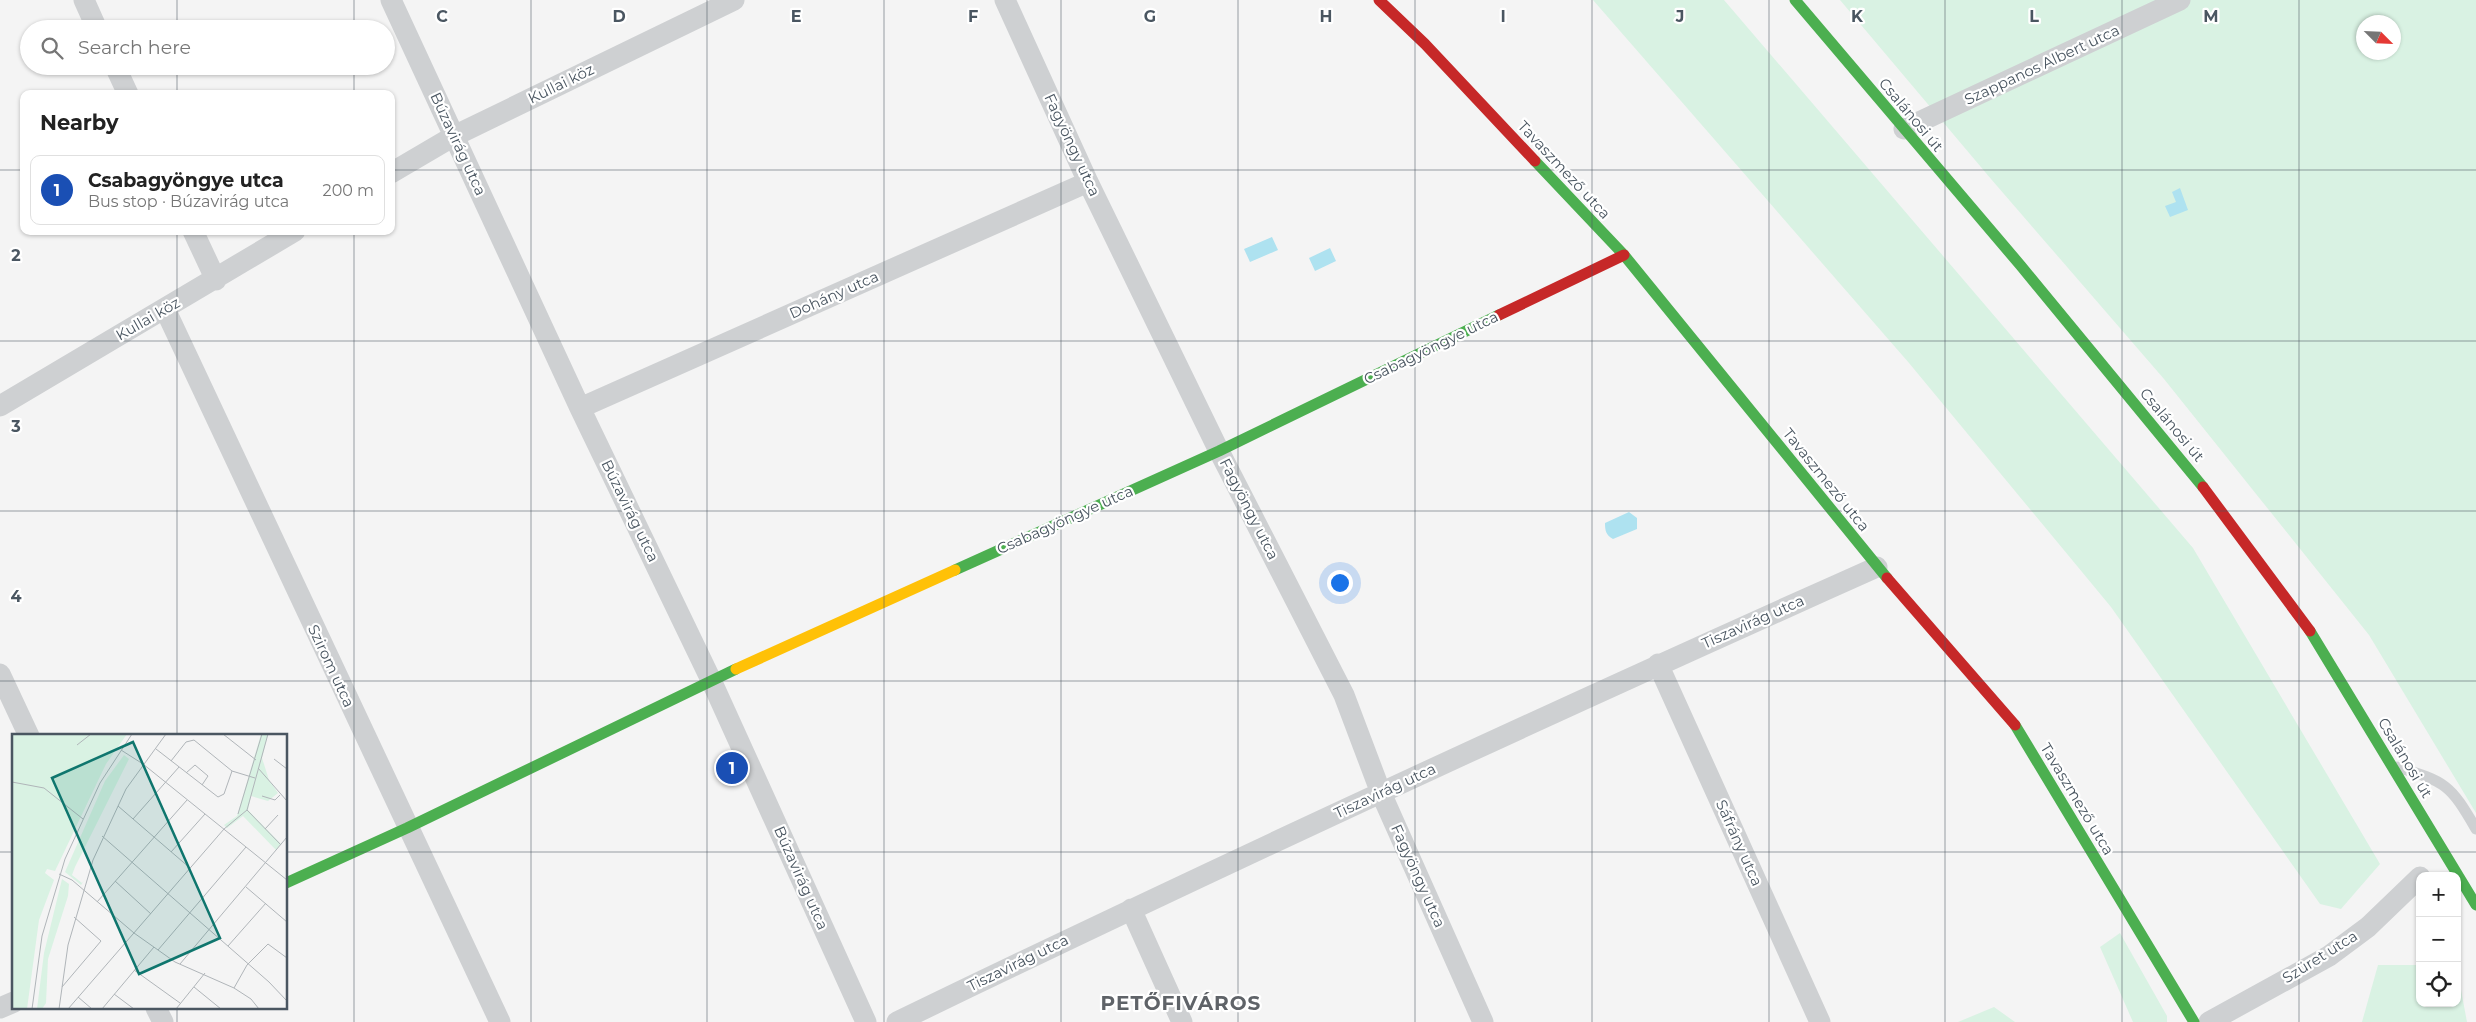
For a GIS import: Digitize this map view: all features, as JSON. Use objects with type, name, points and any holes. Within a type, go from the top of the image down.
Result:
[{"type":"street","points":[[84,0],[93,20]]},
{"type":"street","name":"Búzavirág utca","points":[[391,0],[580,408],[711,680],[866,1022]]},
{"type":"street","name":"Kullai köz","points":[[395,172],[454,136],[734,0]]},
{"type":"street","name":"Fagyöngy utca","points":[[1006,0],[1088,182],[1219,451],[1344,695],[1381,793],[1483,1022]]},
{"type":"street","name":"Tavaszmező utca","points":[[1379,0],[1426,44],[1624,255],[1877,568],[2015,725],[2194,1022]]},
{"type":"street","name":"Csalánosi út","points":[[1795,0],[2200,483],[2317,641],[2476,905]]},
{"type":"street","name":"Szappanos Albert utca","points":[[1904,129],[2180,0]]},
{"type":"street","points":[[119,75],[126,90]]},
{"type":"street","name":"Dohány utca","points":[[580,408],[1088,182]]},
{"type":"street","points":[[195,235],[216,280]]},
{"type":"street","name":"Kullai köz","points":[[0,406],[216,280],[289,235]]},
{"type":"street","name":"Csabagyöngye utca","points":[[288,882],[407,828],[711,680],[1219,451],[1624,255]]},
{"type":"street","name":"Szirom utca","points":[[165,309],[407,828],[500,1022]]},
{"type":"street","name":"Tiszavirág utca","points":[[897,1022],[1131,909],[1658,664],[1877,568]]},
{"type":"street","name":"Sáfrány utca","points":[[1658,664],[1820,1022]]},
{"type":"street","points":[[0,674],[28,734]]},
{"type":"street","name":"Szüret utca","points":[[2426,872],[2447,857]]},
{"type":"street","name":"Szüret utca","points":[[2209,1022],[2328,956],[2368,927],[2416,880]]},
{"type":"street","points":[[1131,909],[1182,1022]]},
{"type":"street","points":[[0,1008],[12,1003]]},
{"type":"street","points":[[157,1010],[163,1022]]},
{"type":"lane","points":[[2391,765],[2441,782],[2457,796],[2476,829]]},
{"type":"green space","points":[[1593,0],[1724,0],[2193,548],[2380,864],[2341,909],[2320,904],[2111,607],[1909,363]]},
{"type":"green space","points":[[1840,0],[2476,0],[2476,813],[2369,635],[2164,379],[1991,179]]},
{"type":"green space","points":[[2120,933],[2167,1016],[2167,1022],[2133,1022],[2100,947]]},
{"type":"green space","points":[[2378,965],[2416,965],[2416,1007],[2461,1007],[2461,990],[2467,1022],[2362,1022]]},
{"type":"green space","points":[[1994,1007],[2015,1022],[1958,1022]]},
{"type":"water","points":[[2180,188],[2188,210],[2170,217],[2165,206],[2176,202],[2172,192]]},
{"type":"water","points":[[1272,237],[1278,250],[1250,262],[1244,249]]},
{"type":"water","points":[[1330,248],[1336,261],[1315,271],[1309,258]]},
{"type":"water","points":[[1629,512],[1637,518],[1637,529],[1613,539],[1606,533],[1605,523]]},
{"type":"traffic: fast","points":[[1795,0],[2021,266],[2203,487]]},
{"type":"traffic: fast","points":[[1535,161],[1624,255],[1887,578]]},
{"type":"traffic: fast","points":[[955,570],[1219,451],[1499,315]]},
{"type":"traffic: fast","points":[[2310,631],[2476,905]]},
{"type":"traffic: fast","points":[[288,882],[407,828],[736,669]]},
{"type":"traffic: fast","points":[[2015,725],[2194,1022]]},
{"type":"traffic: slow","points":[[736,669],[955,570]]},
{"type":"traffic: jam","points":[[1379,0],[1425,44],[1535,161]]},
{"type":"traffic: jam","points":[[1499,315],[1624,255]]},
{"type":"traffic: jam","points":[[2203,487],[2310,631]]},
{"type":"traffic: jam","points":[[1887,578],[2015,725]]},
{"type":"place","name":"Csabagyöngye utca","points":[[732,768]]},
{"type":"district","name":"PETŐFIVÁROS","points":[[1181,1003]]}]
